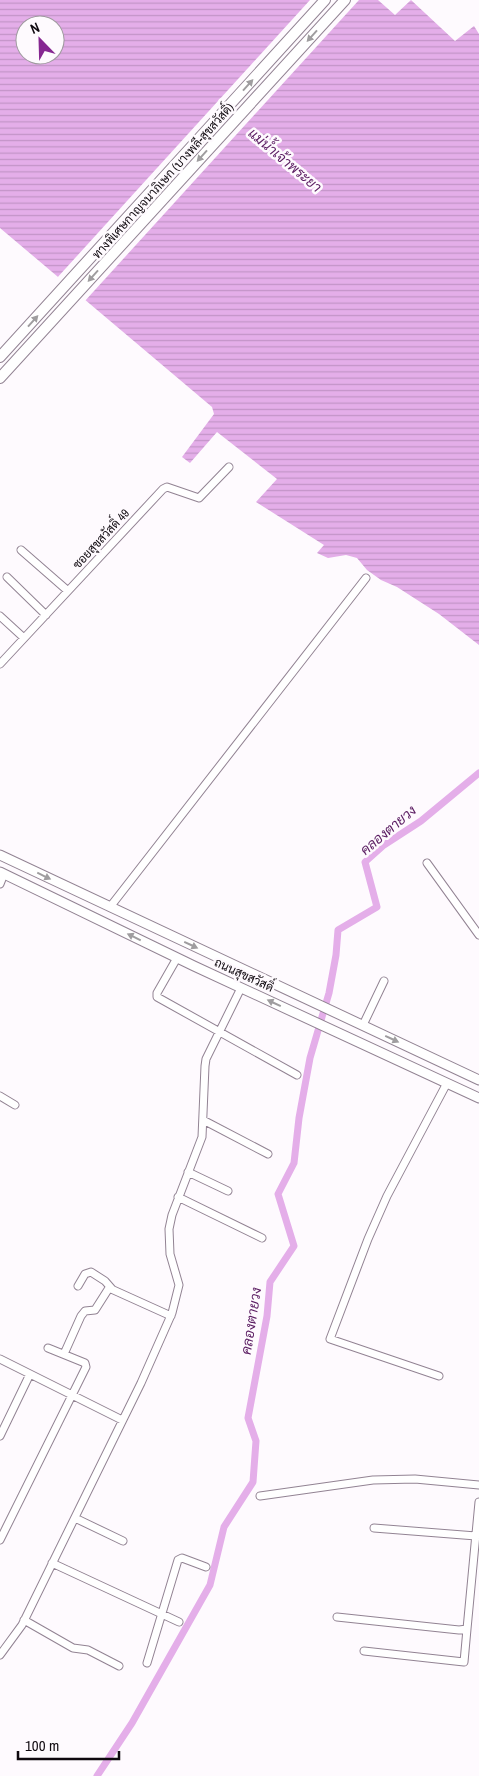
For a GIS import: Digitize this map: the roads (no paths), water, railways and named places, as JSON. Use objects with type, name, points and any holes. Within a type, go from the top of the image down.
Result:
[{"type":"highway","name":"ทางพิเศษกาญจนาภิเษก (บางพลี-สุขสวัสดิ์)","points":[[0,357],[325,0]]},
{"type":"highway","name":"ทางพิเศษกาญจนาภิเษก (บางพลี-สุขสวัสดิ์)","points":[[0,378],[345,0]]},
{"type":"main road","name":"ถนนสุขสวัสดิ์","points":[[0,854],[479,1080]]},
{"type":"main road","name":"ถนนสุขสวัสดิ์","points":[[2,873],[177,958],[479,1098]]},
{"type":"main road","points":[[241,988],[248,972]]},
{"type":"street","name":"ซอยสุขสวัสดิ์ 49","points":[[1,662],[163,489],[168,487],[199,498],[230,467]]},
{"type":"street","points":[[21,550],[68,591]]},
{"type":"street","points":[[7,577],[46,615]]},
{"type":"street","points":[[110,907],[366,578]]},
{"type":"street","points":[[0,616],[24,638]]},
{"type":"street","points":[[427,863],[479,935]]},
{"type":"street","points":[[0,884],[2,873]]},
{"type":"street","points":[[177,958],[157,993],[157,997],[298,1075]]},
{"type":"street","points":[[363,1025],[384,981]]},
{"type":"street","points":[[0,1655],[24,1620],[75,1518],[171,1316],[179,1285],[170,1254],[169,1229],[178,1197],[202,1137],[205,1066],[241,988]]},
{"type":"street","points":[[439,1376],[330,1339],[383,1205],[447,1083]]},
{"type":"street","points":[[0,1096],[15,1105]]},
{"type":"street","points":[[203,1120],[268,1154]]},
{"type":"street","points":[[188,1172],[228,1191]]},
{"type":"street","points":[[178,1197],[262,1238]]},
{"type":"street","points":[[78,1286],[85,1274],[91,1272],[112,1288],[171,1316]]},
{"type":"street","points":[[64,1354],[85,1311],[95,1310],[107,1290],[112,1288]]},
{"type":"street","points":[[0,1540],[86,1365],[48,1348]]},
{"type":"street","points":[[0,1359],[122,1420]]},
{"type":"street","points":[[0,1436],[30,1374]]},
{"type":"street","points":[[260,1496],[374,1480],[415,1479],[479,1485]]},
{"type":"street","points":[[364,1651],[464,1662],[479,1502]]},
{"type":"street","points":[[75,1518],[123,1541]]},
{"type":"street","points":[[374,1528],[476,1536]]},
{"type":"street","points":[[147,1662],[180,1559],[206,1567]]},
{"type":"street","points":[[52,1563],[179,1622]]},
{"type":"street","points":[[337,1617],[459,1630],[466,1629]]},
{"type":"street","points":[[24,1620],[73,1648],[88,1650],[119,1666]]},
{"type":"water","name":"แม่น้ำเจ้าพระยา","points":[[0,0],[378,0],[395,15],[411,0],[455,41],[474,26],[479,34],[479,645],[439,614],[397,587],[381,580],[367,570],[357,558],[346,555],[328,558],[317,553],[324,545],[256,502],[277,479],[217,432],[190,463],[182,457],[214,414],[212,407],[0,228]]},
{"type":"waterway","name":"คลองตายวง","points":[[97,1776],[132,1723],[210,1585],[224,1527],[253,1482],[256,1441],[248,1418],[267,1316],[270,1282],[294,1246],[278,1194],[294,1163],[299,1118],[310,1058],[329,993],[336,955],[338,930],[377,907],[365,862],[384,845],[421,821],[479,773]]}]
